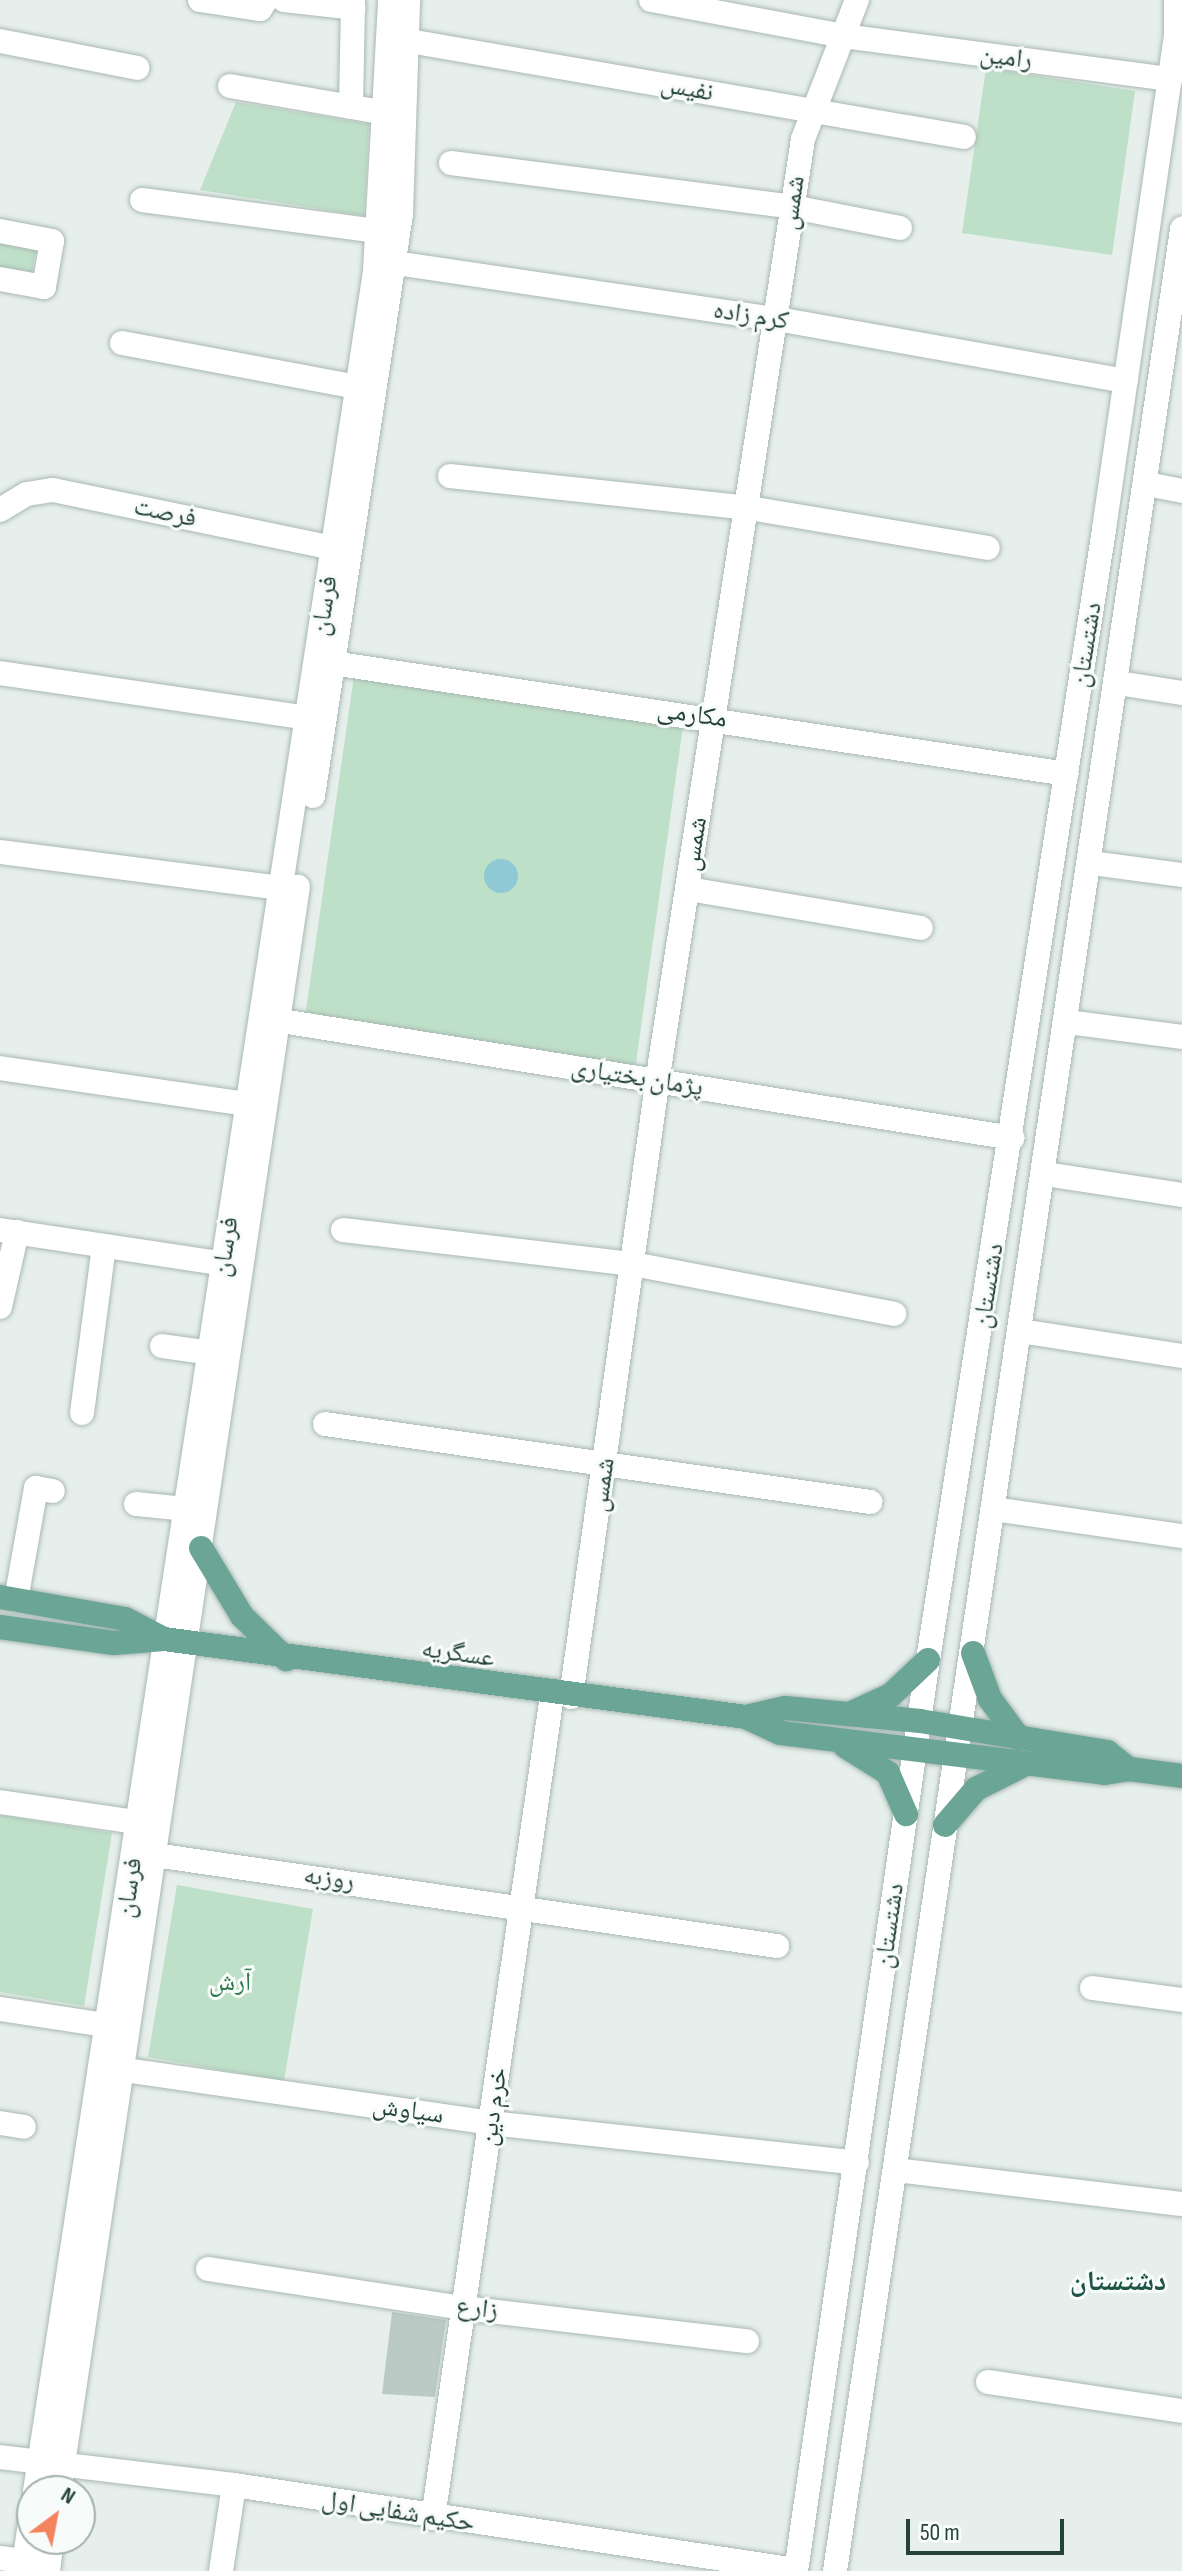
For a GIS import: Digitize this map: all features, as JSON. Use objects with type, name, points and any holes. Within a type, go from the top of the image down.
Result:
[{"type":"main road","points":[[201,1548],[242,1616],[286,1659]]},
{"type":"main road","name":"عسگریه","points":[[8,1599],[125,1619],[176,1641]]},
{"type":"main road","name":"عسگریه","points":[[0,1627],[114,1643],[176,1641],[562,1696],[746,1717],[781,1733],[832,1740],[1105,1773],[1129,1769],[1182,1776]]},
{"type":"main road","points":[[973,1653],[990,1699],[1019,1738]]},
{"type":"main road","points":[[849,1714],[891,1695],[928,1660]]},
{"type":"main road","name":"عسگریه","points":[[746,1717],[785,1708],[920,1721],[1107,1752],[1129,1769]]},
{"type":"main road","points":[[832,1740],[888,1773],[906,1814]]},
{"type":"main road","points":[[945,1825],[993,1776],[1030,1765]]},
{"type":"street","points":[[207,1],[260,9],[266,0]]},
{"type":"street","points":[[284,0],[354,4],[351,107]]},
{"type":"street","name":"فرسان","points":[[271,1019],[281,888],[308,718],[325,662],[333,548],[358,387],[385,261],[378,231],[390,0]]},
{"type":"street","name":"فرسان","points":[[37,2475],[121,2027],[176,1641],[185,1509],[218,1355],[385,261],[409,41],[408,0]]},
{"type":"street","name":"رامین","points":[[651,0],[843,36],[1170,79]]},
{"type":"street","name":"شمس","points":[[562,1696],[606,1461],[657,1081],[749,508],[803,139],[857,0]]},
{"type":"street","name":"دشتستان","points":[[796,2570],[928,1660],[1013,1138],[1086,652],[1170,79],[1176,0]]},
{"type":"street","points":[[0,41],[137,68]]},
{"type":"street","name":"نفیس","points":[[409,41],[964,137]]},
{"type":"street","points":[[230,86],[386,113]]},
{"type":"street","points":[[451,163],[793,207],[900,228]]},
{"type":"street","points":[[142,200],[378,231]]},
{"type":"street","name":"دشتستان","points":[[835,2571],[1147,484],[1172,379],[1182,229]]},
{"type":"street","points":[[0,231],[52,241],[44,287],[0,279]]},
{"type":"street","name":"کرم زاده","points":[[385,261],[777,319],[1126,381]]},
{"type":"street","points":[[122,343],[358,387]]},
{"type":"street","points":[[450,476],[749,508],[988,548]]},
{"type":"street","points":[[1147,484],[1182,491]]},
{"type":"street","name":"فرصت","points":[[0,510],[27,494],[53,490],[333,548]]},
{"type":"street","points":[[1086,652],[1122,654]]},
{"type":"street","name":"مکارمی","points":[[325,662],[716,718],[1067,774]]},
{"type":"street","points":[[0,673],[308,718]]},
{"type":"street","points":[[1118,683],[1182,693]]},
{"type":"street","points":[[0,852],[281,888]]},
{"type":"street","points":[[1091,863],[1182,875]]},
{"type":"street","points":[[688,889],[921,928]]},
{"type":"street","name":"پژمان بختیاری","points":[[271,1019],[1013,1138]]},
{"type":"street","points":[[1067,1022],[1182,1037]]},
{"type":"street","points":[[0,1068],[258,1105]]},
{"type":"street","points":[[1045,1174],[1182,1195]]},
{"type":"street","points":[[343,1230],[633,1264],[894,1314]]},
{"type":"street","points":[[0,1307],[9,1231],[232,1265]]},
{"type":"street","points":[[82,1413],[104,1246]]},
{"type":"street","points":[[1020,1331],[1182,1356]]},
{"type":"street","points":[[162,1346],[218,1355]]},
{"type":"street","name":"فرسان","points":[[176,1641],[201,1548],[218,1355]]},
{"type":"street","points":[[325,1424],[606,1461],[870,1502]]},
{"type":"street","points":[[8,1599],[36,1488],[53,1491]]},
{"type":"street","points":[[136,1504],[185,1509]]},
{"type":"street","points":[[994,1509],[1182,1536]]},
{"type":"street","name":"خرم دین","points":[[433,2518],[523,1906],[562,1696]]},
{"type":"street","points":[[0,1802],[150,1825]]},
{"type":"street","name":"روزبه","points":[[146,1853],[523,1906],[777,1946]]},
{"type":"street","points":[[1092,1988],[1182,2000]]},
{"type":"street","points":[[0,2009],[121,2027]]},
{"type":"street","name":"فرسان","points":[[62,2475],[114,2068]]},
{"type":"street","name":"سیاوش","points":[[114,2068],[491,2123],[857,2163]]},
{"type":"street","points":[[896,2170],[1182,2204]]},
{"type":"street","name":"زارع","points":[[208,2269],[464,2308],[747,2341]]},
{"type":"street","points":[[988,2382],[1182,2411]]},
{"type":"street","name":"حکیم شفایی اول","points":[[0,2457],[234,2485],[433,2518],[796,2570]]},
{"type":"street","points":[[221,2571],[234,2485]]},
{"type":"street","points":[[0,2558],[36,2567]]},
{"type":"green space","points":[[986,68],[1135,91],[1112,255],[962,233]]},
{"type":"green space","points":[[236,102],[369,124],[364,216],[200,190]]},
{"type":"green space","points":[[0,241],[36,248],[32,272],[0,267]]},
{"type":"green space","points":[[354,676],[683,726],[635,1070],[305,1017]]},
{"type":"green space","points":[[0,1815],[112,1833],[84,2006],[0,1992]]},
{"type":"green space","name":"آرش","points":[[177,1885],[313,1909],[284,2081],[148,2057]]},
{"type":"water","points":[[501,859],[513,864],[518,876],[513,888],[501,893],[489,888],[484,876],[489,864]]},
{"type":"building","points":[[392,2312],[446,2320],[435,2397],[382,2394]]},
{"type":"district","name":"دشتستان","points":[[1118,2282]]}]
